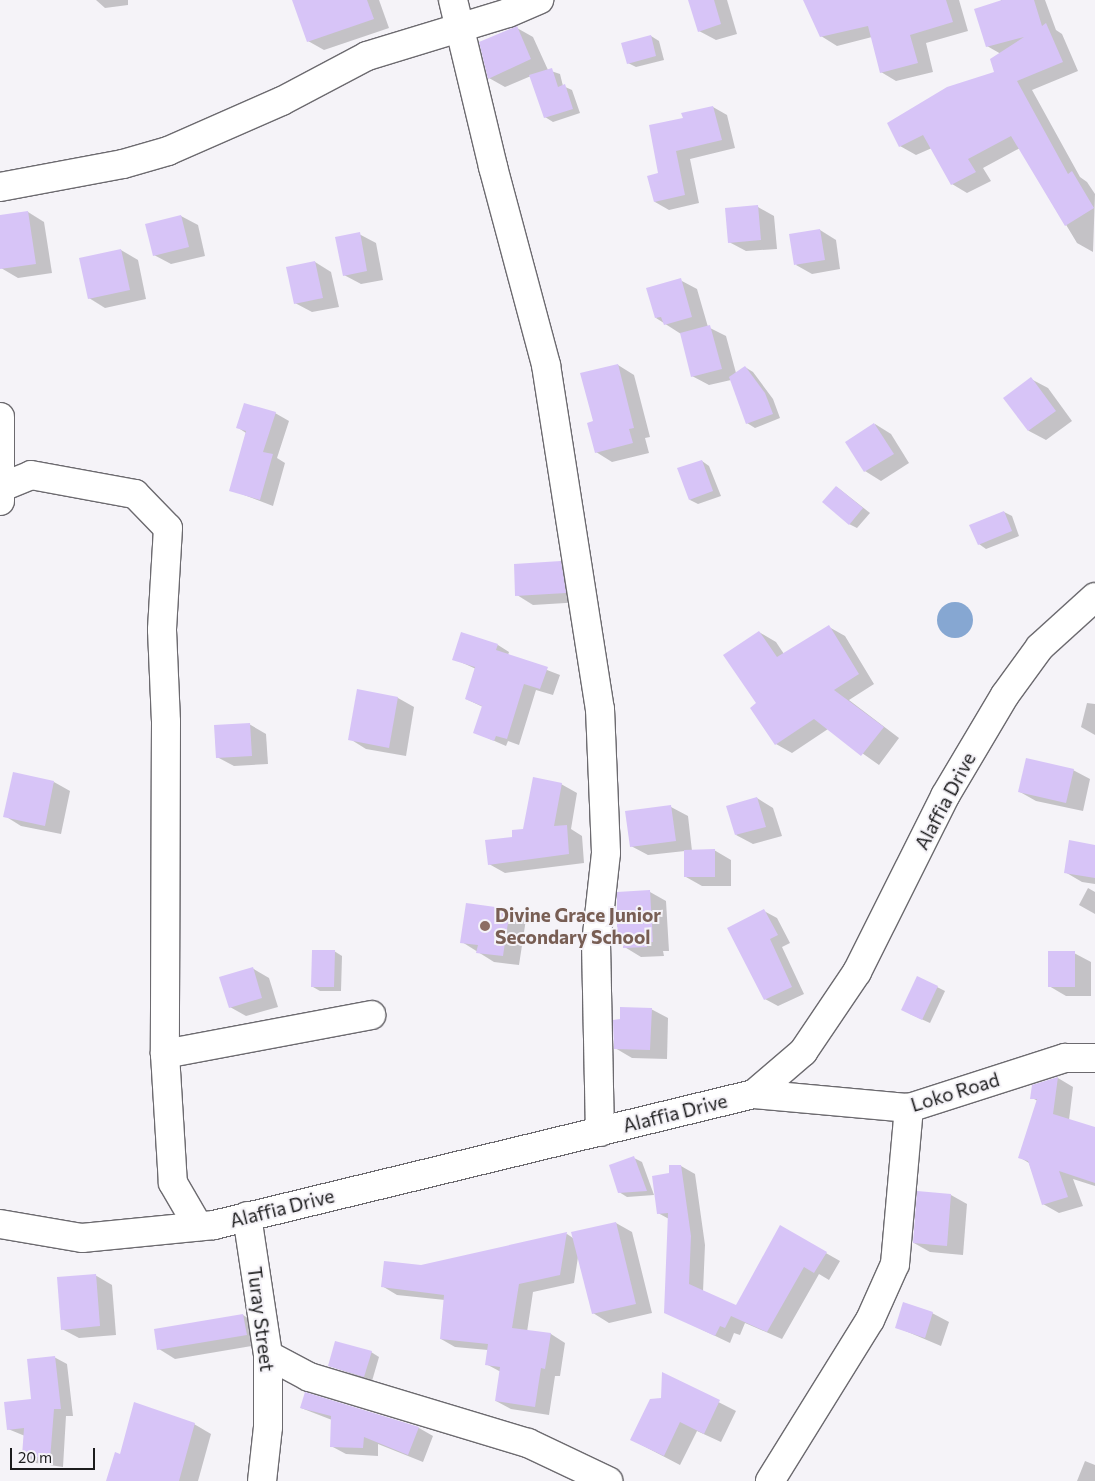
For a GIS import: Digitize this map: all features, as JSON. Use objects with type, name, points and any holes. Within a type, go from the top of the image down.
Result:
[{"type":"street","points":[[0,187],[123,164],[168,151],[282,101],[367,56],[456,13],[508,13],[539,0]]},
{"type":"street","points":[[456,13],[546,365],[600,709],[606,853],[596,943],[600,1132]]},
{"type":"street","points":[[0,417],[1,494]]},
{"type":"street","points":[[1,494],[31,475],[135,494],[168,528],[162,630],[166,722],[165,1054],[173,1183],[198,1226]]},
{"type":"street","name":"Alaffia Drive","points":[[0,1224],[82,1238],[198,1226],[247,1216],[754,1094],[803,1052],[857,972],[945,796],[1005,695],[1040,647],[1095,597]]},
{"type":"street","points":[[165,1054],[371,1015]]},
{"type":"street","name":"Loko Road","points":[[754,1094],[908,1108],[1065,1058],[1095,1058]]},
{"type":"street","points":[[770,1481],[870,1320],[895,1264],[908,1108]]},
{"type":"street","name":"Turay Street","points":[[247,1216],[268,1355],[268,1428],[262,1481]]},
{"type":"street","points":[[268,1355],[309,1377],[528,1443],[608,1481]]},
{"type":"water","points":[[955,602],[962,603],[968,607],[972,613],[972,627],[968,633],[962,637],[955,638],[948,637],[942,633],[938,627],[937,620],[938,613],[942,607],[948,603]]},
{"type":"building","points":[[292,0],[367,0],[374,19],[307,42]]},
{"type":"building","points":[[688,0],[714,0],[721,24],[698,32]]},
{"type":"building","points":[[803,0],[946,0],[953,22],[910,35],[918,63],[880,73],[868,26],[820,37]]},
{"type":"building","points":[[1002,0],[1034,0],[1042,26],[1046,23],[1063,62],[1017,81],[1068,174],[1072,171],[1094,208],[1065,226],[1011,136],[968,159],[976,172],[951,185],[923,135],[899,147],[887,123],[947,87],[994,72],[990,59],[1024,37],[986,47],[974,9]]},
{"type":"building","points":[[517,26],[531,59],[488,79],[479,42]]},
{"type":"building","points":[[651,35],[656,56],[627,64],[621,43]]},
{"type":"building","points":[[552,68],[558,87],[565,84],[573,109],[544,118],[529,75]]},
{"type":"building","points":[[713,106],[722,140],[676,151],[685,195],[654,202],[647,176],[658,173],[649,125],[683,118],[681,113]]},
{"type":"building","points":[[758,205],[761,240],[728,243],[725,208]]},
{"type":"building","points":[[28,211],[36,264],[0,269],[0,215]]},
{"type":"building","points":[[181,215],[189,247],[153,256],[145,224]]},
{"type":"building","points":[[820,229],[825,260],[794,265],[789,234]]},
{"type":"building","points":[[360,232],[367,271],[343,276],[335,237]]},
{"type":"building","points":[[121,249],[130,290],[88,299],[79,258]]},
{"type":"building","points":[[315,261],[323,298],[294,304],[286,267]]},
{"type":"building","points":[[681,278],[692,317],[664,325],[661,317],[655,318],[646,288]]},
{"type":"building","points":[[710,325],[722,369],[691,377],[680,333]]},
{"type":"building","points":[[618,364],[634,428],[629,429],[633,443],[595,453],[587,423],[593,421],[580,373]]},
{"type":"building","points":[[745,366],[765,393],[773,414],[746,424],[729,377]]},
{"type":"building","points":[[1031,377],[1056,411],[1028,431],[1003,398]]},
{"type":"building","points":[[244,403],[276,412],[263,452],[273,454],[260,500],[229,491],[246,431],[236,428]]},
{"type":"building","points":[[874,423],[894,454],[864,472],[845,442]]},
{"type":"building","points":[[702,460],[713,491],[689,500],[677,468]]},
{"type":"building","points":[[836,486],[863,508],[849,525],[822,502]]},
{"type":"building","points":[[1004,511],[1012,531],[978,545],[969,525]]},
{"type":"building","points":[[561,561],[566,593],[515,596],[514,564]]},
{"type":"building","points":[[829,625],[859,674],[834,690],[884,727],[861,756],[814,719],[775,745],[750,708],[756,703],[723,655],[759,631],[777,657]]},
{"type":"building","points":[[461,632],[498,644],[496,650],[548,667],[540,689],[524,684],[507,739],[496,736],[494,741],[473,733],[482,706],[465,699],[475,667],[452,660]]},
{"type":"building","points":[[357,689],[398,697],[389,748],[348,740]]},
{"type":"building","points":[[250,723],[252,756],[216,758],[214,725]]},
{"type":"building","points":[[1026,758],[1074,769],[1066,803],[1018,792]]},
{"type":"building","points":[[13,772],[54,781],[45,826],[3,817]]},
{"type":"building","points":[[533,777],[562,783],[554,826],[567,825],[569,854],[488,865],[485,840],[512,837],[512,830],[523,829]]},
{"type":"building","points":[[757,797],[766,827],[735,835],[726,806]]},
{"type":"building","points":[[671,805],[676,841],[630,847],[625,811]]},
{"type":"building","points":[[1069,840],[1095,845],[1095,878],[1064,873]]},
{"type":"building","points":[[715,849],[715,877],[684,877],[684,850]]},
{"type":"building","points":[[650,890],[653,942],[647,942],[647,947],[623,948],[623,944],[617,944],[617,892]]},
{"type":"building","name":"Divine Grace Junior Secondary School","points":[[466,903],[510,909],[503,956],[476,953],[478,945],[460,943]]},
{"type":"building","points":[[764,909],[778,935],[770,939],[792,987],[764,1000],[727,928]]},
{"type":"building","points":[[312,950],[335,950],[334,987],[311,987]]},
{"type":"building","points":[[1048,951],[1075,951],[1075,987],[1048,987]]},
{"type":"building","points":[[253,967],[262,998],[229,1008],[219,977]]},
{"type":"building","points":[[917,976],[938,986],[922,1020],[901,1010]]},
{"type":"building","points":[[620,1007],[652,1008],[650,1050],[614,1049],[613,1020],[620,1019]]},
{"type":"building","points":[[1058,1077],[1053,1114],[1095,1127],[1095,1183],[1059,1171],[1068,1197],[1042,1205],[1028,1161],[1018,1158],[1037,1099],[1030,1099],[1032,1085]]},
{"type":"building","points":[[634,1156],[647,1191],[618,1193],[609,1165]]},
{"type":"building","points":[[669,1165],[681,1165],[691,1236],[689,1284],[736,1305],[780,1225],[827,1252],[814,1273],[804,1267],[767,1332],[731,1316],[725,1328],[720,1326],[715,1336],[664,1313],[668,1213],[657,1214],[652,1176],[669,1173]]},
{"type":"building","points":[[917,1191],[951,1194],[947,1246],[913,1243]]},
{"type":"building","points":[[616,1222],[636,1304],[592,1314],[571,1232]]},
{"type":"building","points":[[567,1232],[560,1275],[519,1284],[512,1328],[551,1333],[545,1369],[541,1368],[535,1407],[495,1401],[500,1367],[485,1365],[488,1344],[440,1339],[444,1295],[381,1287],[384,1261],[421,1265]]},
{"type":"building","points":[[96,1274],[100,1326],[61,1330],[57,1277]]},
{"type":"building","points":[[903,1302],[933,1312],[925,1338],[895,1328]]},
{"type":"building","points":[[243,1314],[247,1335],[157,1350],[154,1329]]},
{"type":"building","points":[[335,1341],[372,1351],[364,1377],[328,1366]]},
{"type":"building","points":[[55,1356],[61,1409],[54,1409],[50,1460],[38,1461],[38,1457],[22,1456],[24,1428],[7,1430],[4,1402],[31,1399],[27,1359]]},
{"type":"building","points":[[662,1372],[720,1400],[704,1434],[680,1422],[664,1456],[630,1440],[650,1399],[661,1398]]},
{"type":"building","points":[[305,1392],[419,1427],[408,1455],[364,1437],[363,1448],[330,1447],[331,1416],[300,1408]]},
{"type":"building","points":[[134,1402],[195,1423],[179,1481],[106,1481],[115,1452],[120,1454]]},
{"type":"place","name":"Divine Grace Junior Secondary School","points":[[485,926]]}]
